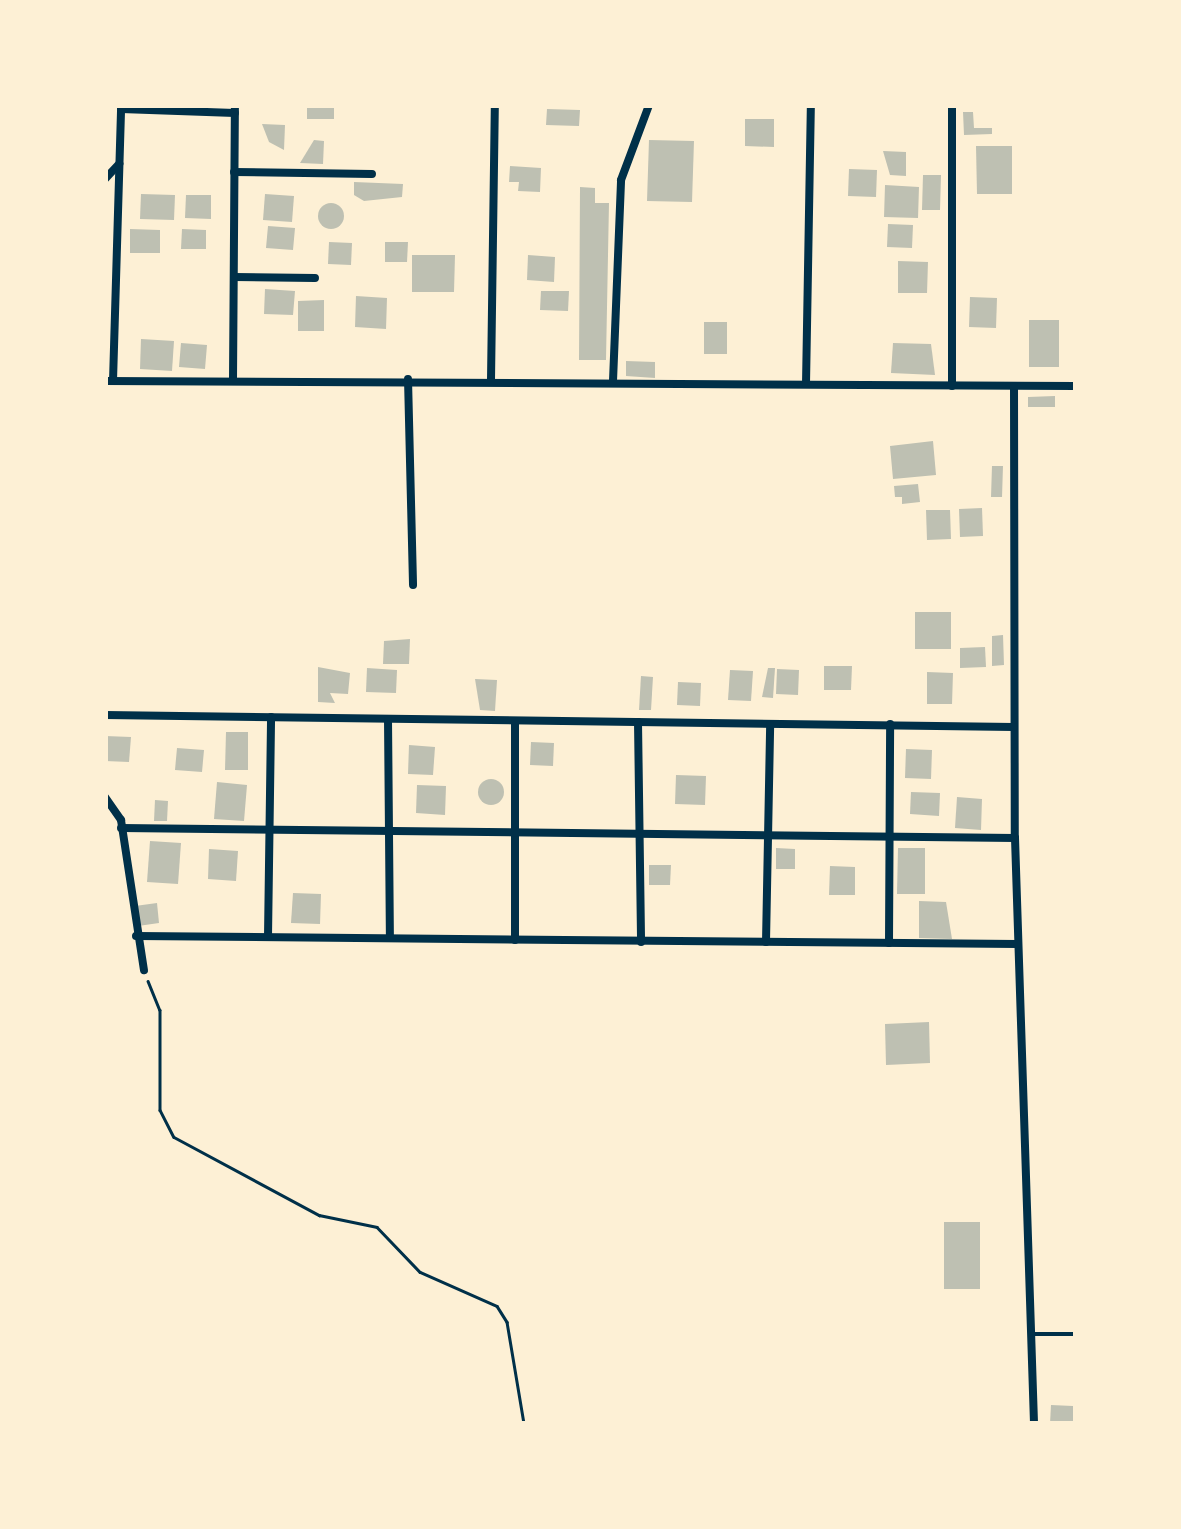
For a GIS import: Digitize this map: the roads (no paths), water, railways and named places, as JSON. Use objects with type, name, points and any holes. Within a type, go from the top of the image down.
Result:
[{"type":"street","points":[[491,380],[495,105]]},
{"type":"street","points":[[613,381],[621,180],[649,105]]},
{"type":"street","points":[[806,384],[812,105]]},
{"type":"street","points":[[952,105],[952,386]]},
{"type":"street","points":[[233,379],[235,109],[121,107],[109,381],[1076,386]]},
{"type":"street","points":[[105,178],[120,162]]},
{"type":"street","points":[[234,172],[372,174]]},
{"type":"street","points":[[234,276],[315,278]]},
{"type":"street","points":[[408,380],[412,585]]},
{"type":"street","points":[[1014,386],[1015,838],[1034,1424]]},
{"type":"street","points":[[105,715],[1014,727]]},
{"type":"street","points":[[268,937],[271,717]]},
{"type":"street","points":[[388,719],[390,938]]},
{"type":"street","points":[[515,721],[516,940]]},
{"type":"street","points":[[638,722],[641,942]]},
{"type":"street","points":[[890,724],[890,943]]},
{"type":"street","points":[[766,942],[770,725]]},
{"type":"street","points":[[106,800],[122,828],[144,970]]},
{"type":"street","points":[[122,828],[1015,838]]},
{"type":"street","points":[[136,936],[1018,944]]},
{"type":"lane","points":[[1030,1334],[1076,1334]]}]
